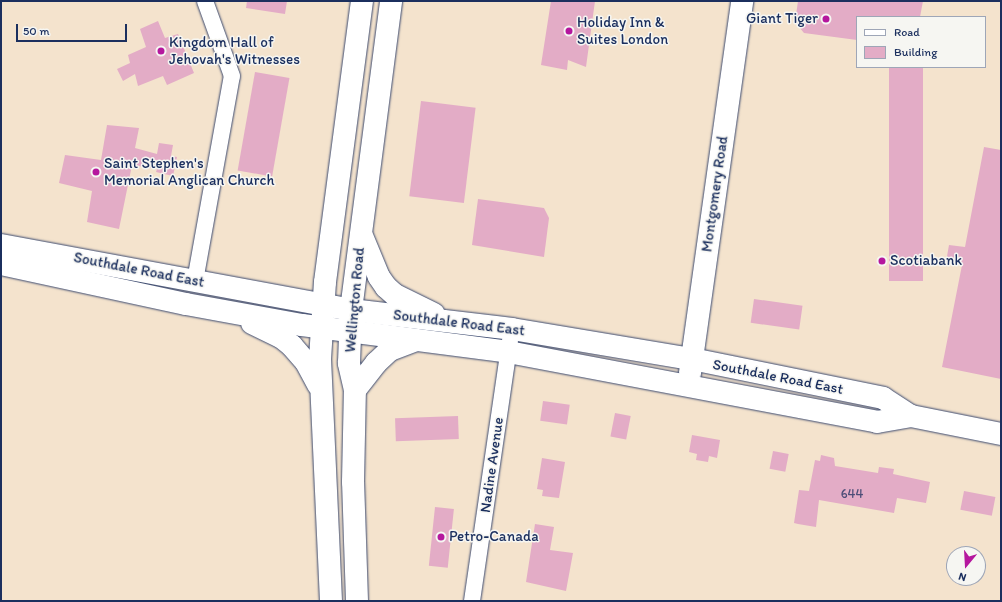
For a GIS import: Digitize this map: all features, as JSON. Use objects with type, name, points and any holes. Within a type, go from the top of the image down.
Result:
[{"type":"main road","name":"Wellington Road","points":[[331,601],[321,392],[322,328],[325,282],[362,1]]},
{"type":"main road","name":"Wellington Road","points":[[357,601],[353,482],[355,390],[349,363],[351,310],[391,1]]},
{"type":"main road","name":"Montgomery Road","points":[[688,386],[742,1]]},
{"type":"main road","points":[[361,235],[379,277],[386,287],[400,298],[450,322]]},
{"type":"main road","name":"Southdale Road East","points":[[1,245],[351,310],[512,328],[692,359],[883,398],[911,416]]},
{"type":"main road","name":"Southdale Road East","points":[[1,264],[232,312],[322,328],[508,352],[877,422],[911,416],[1001,434]]},
{"type":"main road","points":[[232,312],[281,337],[292,346],[306,362],[321,392]]},
{"type":"main road","points":[[355,390],[376,363],[390,350],[417,340]]},
{"type":"street","points":[[195,281],[232,76],[205,1]]},
{"type":"street","name":"Nadine Avenue","points":[[472,601],[512,328]]},
{"type":"building","points":[[247,1],[287,1],[285,14],[246,8]]},
{"type":"building","name":"Holiday Inn & Suites London","points":[[551,1],[595,1],[586,67],[568,60],[567,70],[541,65]]},
{"type":"building","name":"Giant Tiger","points":[[798,1],[923,1],[920,16],[856,16],[856,40],[804,33],[795,22]]},
{"type":"building","name":"Kingdom Hall of Jehovah's Witnesses","points":[[158,21],[165,38],[178,34],[194,73],[167,85],[163,76],[138,86],[135,74],[123,81],[117,69],[130,63],[128,55],[146,47],[140,29]]},
{"type":"building","points":[[889,68],[923,68],[923,281],[889,281]]},
{"type":"building","points":[[255,72],[289,78],[272,177],[238,170]]},
{"type":"building","points":[[421,101],[476,108],[464,203],[409,196]]},
{"type":"building","name":"Saint Stephen's Memorial Anglican Church","points":[[107,125],[139,128],[135,148],[157,154],[159,143],[173,145],[171,156],[177,157],[173,176],[156,172],[157,169],[132,165],[119,229],[87,222],[92,191],[59,183],[65,155],[101,160]]},
{"type":"building","points":[[984,147],[1001,150],[1001,379],[942,367],[962,265],[946,262],[949,245],[965,247]]},
{"type":"building","points":[[478,199],[544,208],[549,218],[544,257],[472,245]]},
{"type":"building","points":[[754,299],[803,306],[799,330],[751,323]]},
{"type":"building","points":[[543,401],[570,405],[567,425],[540,421]]},
{"type":"building","points":[[615,413],[631,416],[626,440],[610,437]]},
{"type":"building","points":[[458,416],[459,439],[396,441],[395,418]]},
{"type":"building","points":[[692,435],[720,440],[717,458],[709,456],[708,462],[696,460],[697,454],[689,452]]},
{"type":"building","points":[[773,451],[789,454],[785,472],[770,469]]},
{"type":"building","points":[[821,455],[834,458],[835,466],[878,473],[879,467],[894,469],[893,474],[930,482],[926,503],[897,498],[894,513],[819,500],[816,527],[794,523],[799,490],[809,491],[815,460],[820,461]]},
{"type":"building","points":[[542,458],[565,462],[559,498],[542,496],[543,490],[537,489]]},
{"type":"building","points":[[964,491],[995,497],[992,516],[960,510]]},
{"type":"building","name":"Petro-Canada","points":[[435,507],[454,509],[448,568],[429,566]]},
{"type":"building","points":[[535,524],[554,527],[550,550],[573,553],[566,591],[526,582]]},
{"type":"place","name":"Giant Tiger","points":[[826,19]]},
{"type":"place","name":"Holiday Inn & Suites London","points":[[569,31]]},
{"type":"place","name":"Kingdom Hall of Jehovah's Witnesses","points":[[161,51]]},
{"type":"place","name":"Saint Stephen's Memorial Anglican Church","points":[[96,172]]},
{"type":"place","name":"Scotiabank","points":[[882,261]]},
{"type":"place","name":"Petro-Canada","points":[[441,537]]}]
